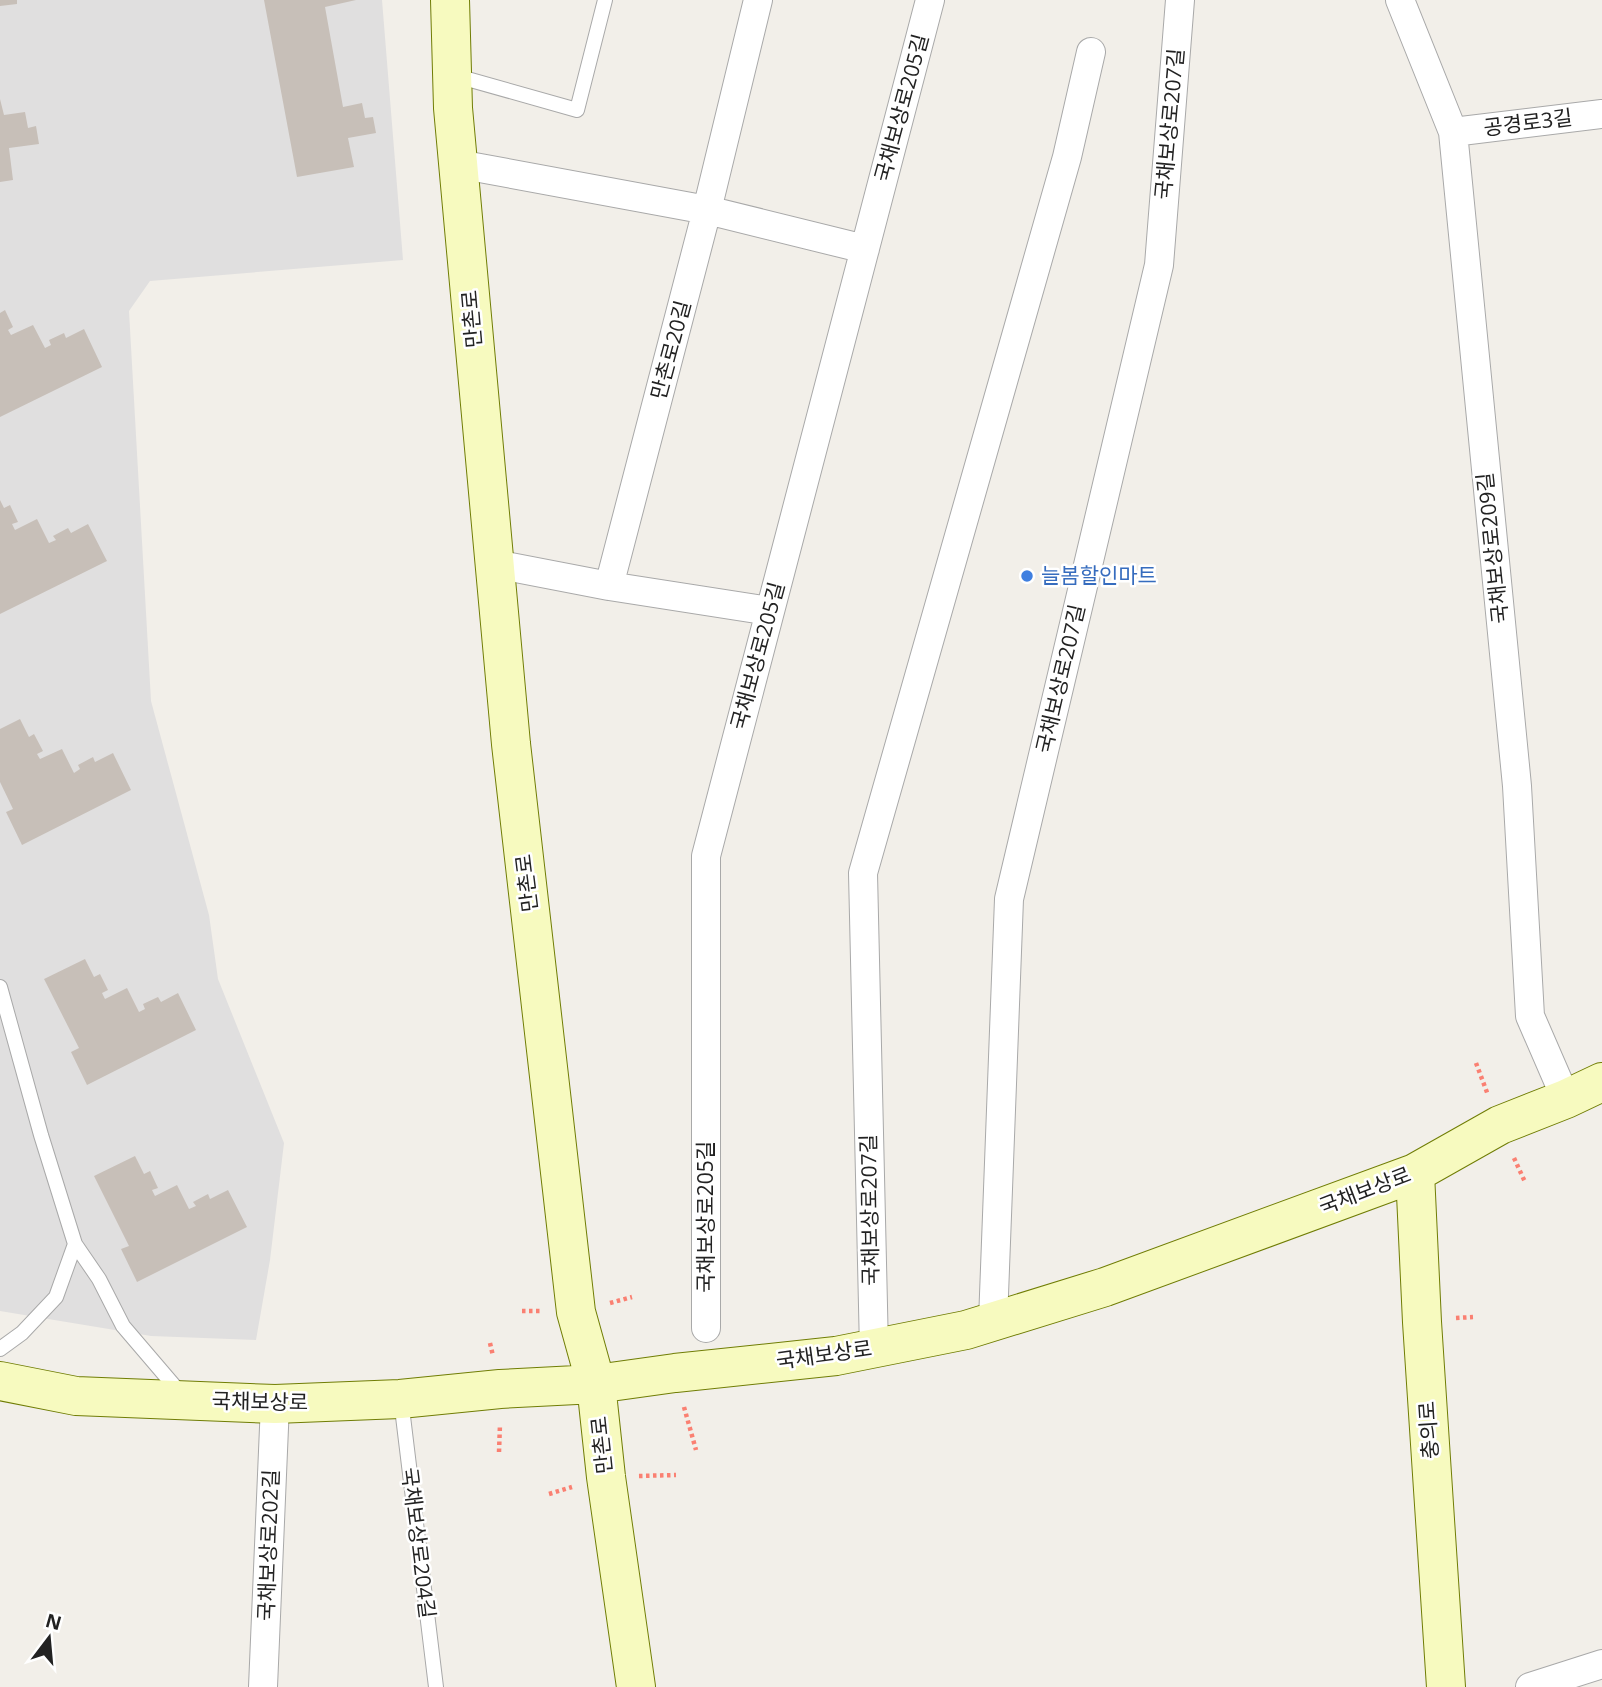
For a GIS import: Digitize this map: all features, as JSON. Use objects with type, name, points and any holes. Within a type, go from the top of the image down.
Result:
[{"type":"main road","name":"만촌로","points":[[450,0],[458,164],[511,744],[576,1312],[596,1384],[606,1477],[636,1687]]},
{"type":"main road","name":"국채보상로","points":[[0,1381],[76,1396],[275,1404],[400,1399],[500,1389],[596,1384],[836,1356],[874,1349],[966,1330],[1105,1287],[1415,1173],[1500,1125],[1602,1082]]},
{"type":"main road","name":"충의로","points":[[1415,1173],[1446,1687]]},
{"type":"street","name":"만촌로20길","points":[[609,586],[707,210],[758,0]]},
{"type":"street","name":"국채보상로205길","points":[[706,1328],[706,856],[930,0]]},
{"type":"street","name":"국채보상로207길","points":[[993,1321],[1009,899],[1159,265],[1180,0]]},
{"type":"street","name":"국채보상로209길","points":[[1400,0],[1453,132],[1517,786],[1530,1016],[1566,1099]]},
{"type":"street","name":"국채보상로207길","points":[[874,1349],[863,873],[1067,157],[1091,52]]},
{"type":"street","name":"공경로3길","points":[[1453,132],[1602,114]]},
{"type":"street","points":[[458,164],[707,210],[865,249]]},
{"type":"street","points":[[495,564],[609,586],[770,611]]},
{"type":"street","name":"국채보상로202길","points":[[264,1687],[275,1404]]},
{"type":"street","points":[[1530,1687],[1602,1664]]},
{"type":"lane","points":[[452,75],[577,110],[605,0]]},
{"type":"lane","points":[[0,987],[41,1135],[75,1244],[99,1279],[123,1326],[187,1400]]},
{"type":"lane","points":[[0,1349],[22,1333],[56,1297],[75,1244]]},
{"type":"lane","name":"국채보상로204길","points":[[400,1399],[436,1687]]},
{"type":"shaded area","points":[[0,0],[382,0],[403,260],[150,281],[129,311],[151,701],[209,915],[218,979],[284,1143],[270,1260],[256,1340],[151,1336],[0,1311]]},
{"type":"building","points":[[0,0],[17,0],[17,4],[0,6]]},
{"type":"building","points":[[264,0],[356,0],[325,7],[343,107],[362,103],[365,118],[373,117],[376,133],[348,138],[354,167],[297,177]]},
{"type":"building","points":[[0,99],[4,115],[25,112],[28,128],[36,126],[39,144],[9,148],[13,180],[0,182]]},
{"type":"building","points":[[5,310],[13,327],[8,330],[11,335],[33,325],[45,348],[51,345],[49,340],[64,333],[66,338],[84,329],[102,367],[0,417],[0,313]]},
{"type":"building","points":[[0,500],[4,508],[10,505],[18,522],[12,524],[15,530],[37,519],[49,543],[56,540],[53,536],[68,528],[71,533],[88,524],[107,561],[0,614]]},
{"type":"building","points":[[20,719],[29,737],[34,734],[43,751],[37,754],[40,759],[62,749],[74,773],[80,769],[78,765],[93,757],[95,762],[113,753],[131,790],[22,845],[6,812],[13,809],[0,782],[0,729]]},
{"type":"building","points":[[85,959],[94,977],[100,974],[108,990],[102,993],[105,999],[127,988],[139,1012],[145,1009],[143,1004],[158,997],[161,1002],[178,993],[196,1030],[87,1085],[71,1052],[79,1048],[44,979]]},
{"type":"building","points":[[135,1156],[144,1174],[150,1171],[158,1188],[152,1190],[155,1196],[177,1185],[189,1209],[196,1206],[193,1202],[208,1194],[210,1199],[228,1190],[247,1227],[137,1282],[121,1249],[129,1246],[94,1176]]},
{"type":"place","name":"늘봄할인마트","points":[[1027,576]]}]
